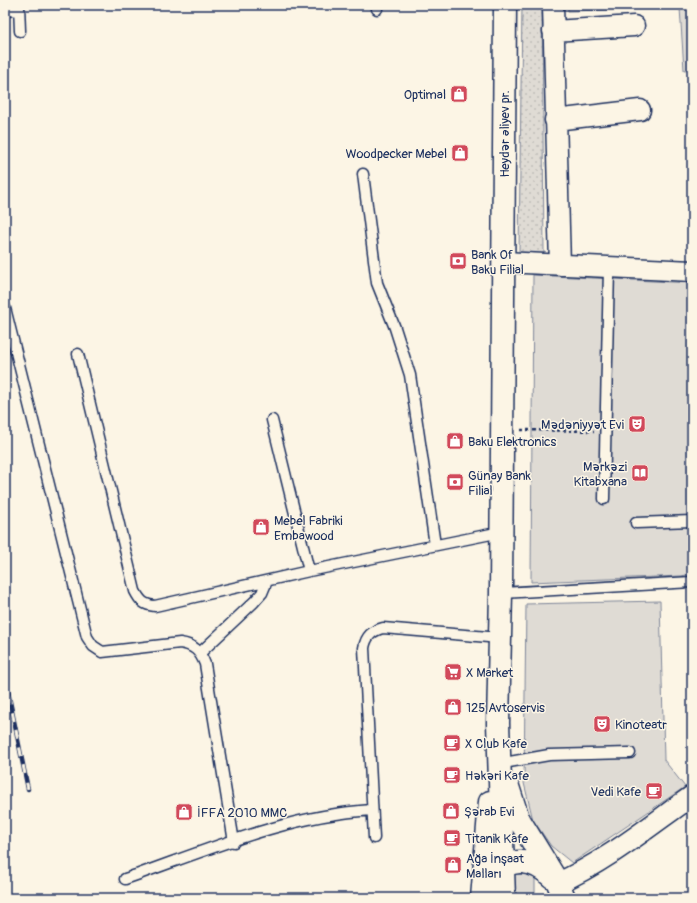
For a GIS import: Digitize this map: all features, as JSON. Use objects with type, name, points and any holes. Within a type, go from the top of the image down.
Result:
[{"type":"main road","name":"Heydər Əliyev pr.","points":[[498,723],[501,593],[504,5]]},
{"type":"main road","points":[[498,723],[509,792],[518,818],[561,891]]},
{"type":"main road","points":[[498,723],[504,898]]},
{"type":"main road","points":[[484,898],[486,845],[498,723]]},
{"type":"main road","points":[[484,898],[494,878],[504,868],[516,862],[531,862],[546,870],[561,891]]},
{"type":"street","points":[[553,5],[560,265]]},
{"type":"street","points":[[553,31],[634,26]]},
{"type":"street","points":[[555,120],[640,110]]},
{"type":"street","points":[[503,262],[692,271]]},
{"type":"street","points":[[561,891],[587,870],[692,796]]},
{"type":"lane","points":[[5,11],[19,8],[20,31]]},
{"type":"lane","points":[[363,174],[377,283],[395,328],[410,375],[435,545]]},
{"type":"lane","points":[[604,499],[609,268]]},
{"type":"lane","points":[[5,308],[90,642],[102,652],[180,643],[190,644],[200,653],[205,664],[234,842]]},
{"type":"lane","points":[[78,354],[136,591],[140,600],[146,606],[155,606],[309,571],[501,532]]},
{"type":"lane","points":[[272,420],[309,571]]},
{"type":"lane","points":[[636,523],[692,521]]},
{"type":"lane","points":[[200,653],[254,602],[262,593],[267,581]]},
{"type":"lane","points":[[501,593],[692,582]]},
{"type":"lane","points":[[374,838],[364,648],[365,641],[370,634],[384,628],[500,638]]},
{"type":"lane","points":[[504,763],[549,755],[630,753]]},
{"type":"lane","points":[[125,879],[271,829],[323,815],[372,810]]},
{"type":"path","points":[[502,428],[606,432]]},
{"type":"shaded area","points":[[522,5],[542,5],[544,254],[519,253]]},
{"type":"shaded area","points":[[568,5],[692,5],[692,69],[684,70],[680,8],[568,11]]},
{"type":"shaded area","points":[[533,275],[692,283],[692,574],[681,576],[531,582]]},
{"type":"shaded area","points":[[660,601],[664,760],[685,787],[572,863],[551,846],[533,820],[524,783],[526,604]]},
{"type":"shaded area","points":[[513,874],[535,874],[535,898],[513,898]]},
{"type":"railway","points":[[5,677],[28,789]]},
{"type":"place","name":"Optimal","points":[[459,94]]},
{"type":"place","name":"Woodpecker Mebel","points":[[460,153]]},
{"type":"place","name":"Bank Of Baku Filial","points":[[458,261]]},
{"type":"place","name":"Mədəniyyət Evi","points":[[637,424]]},
{"type":"place","name":"Baku Elektronics","points":[[455,441]]},
{"type":"place","name":"Mərkəzi Kitabxana","points":[[640,473]]},
{"type":"place","name":"Günay Bank Filial","points":[[455,482]]},
{"type":"place","name":"Mebel Fabriki Embawood","points":[[261,527]]},
{"type":"place","name":"X Market","points":[[453,672]]},
{"type":"place","name":"125 Avtoservis","points":[[453,707]]},
{"type":"place","name":"Kinoteatr","points":[[602,724]]},
{"type":"place","name":"X Club Kafe","points":[[452,743]]},
{"type":"place","name":"Həkəri Kafe","points":[[452,775]]},
{"type":"place","name":"Vedi Kafe","points":[[654,791]]},
{"type":"place","name":"Şərab Evi","points":[[451,811]]},
{"type":"place","name":"İFFA 2010 MMC","points":[[184,812]]},
{"type":"place","name":"Titanik Kafe","points":[[452,838]]},
{"type":"place","name":"Ağa İnşaat Malları","points":[[453,865]]}]
